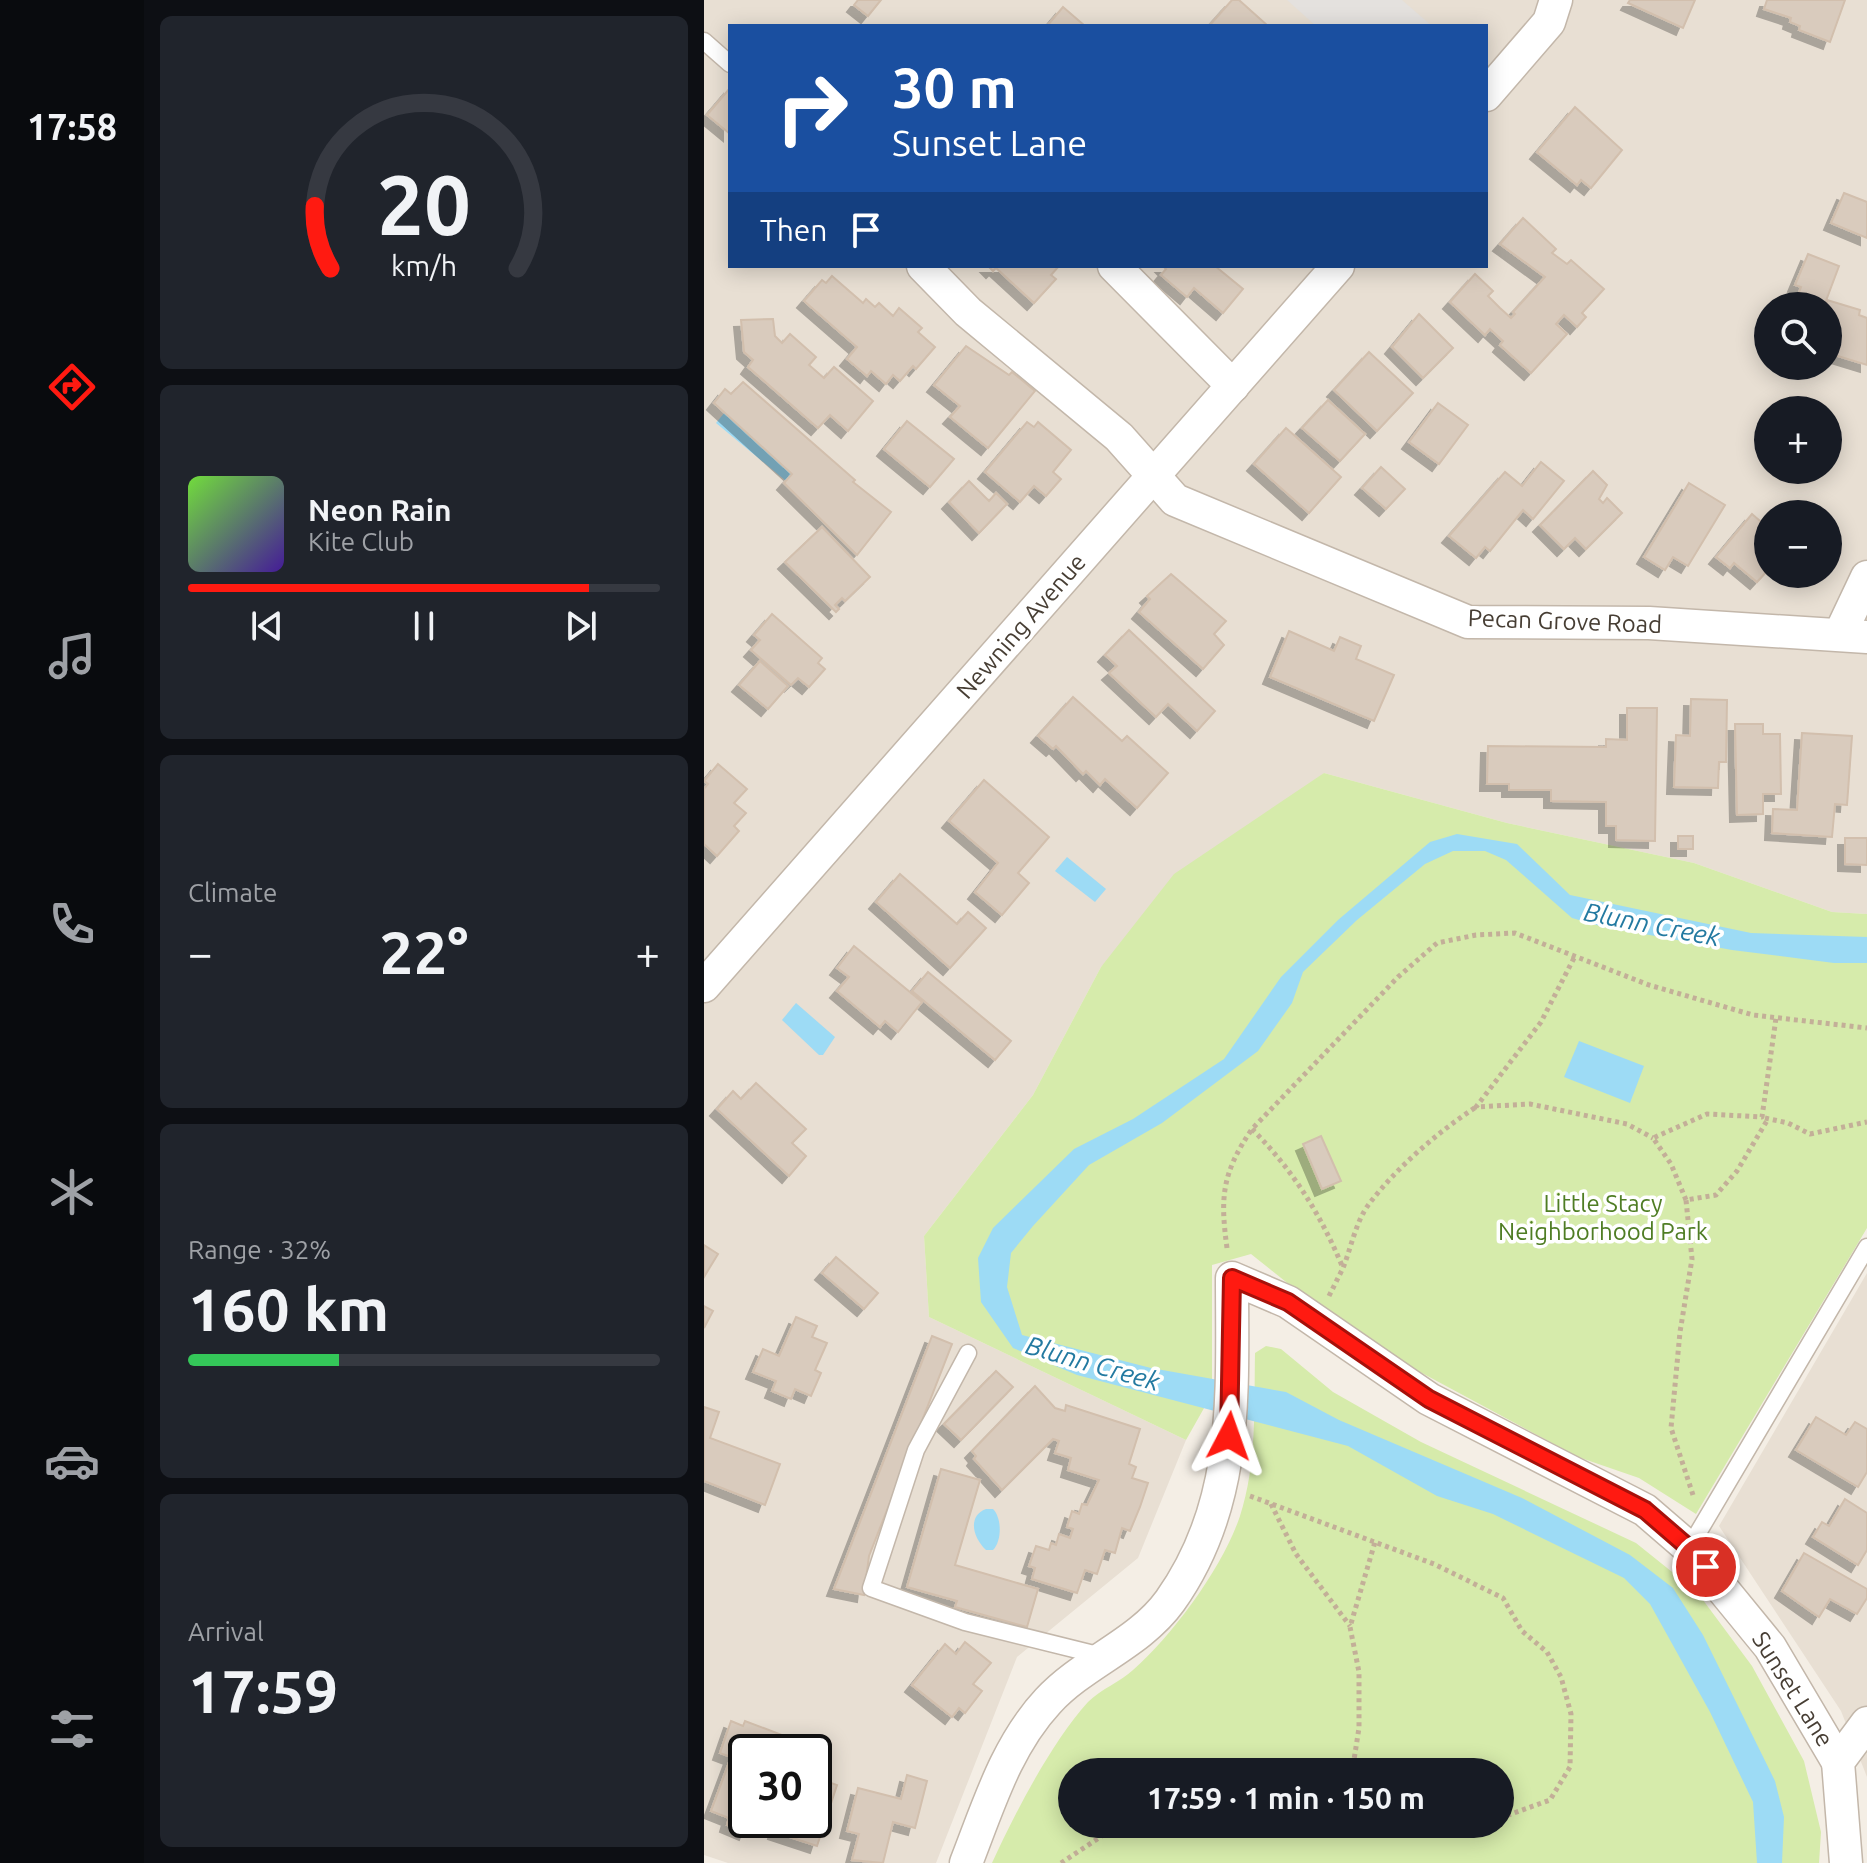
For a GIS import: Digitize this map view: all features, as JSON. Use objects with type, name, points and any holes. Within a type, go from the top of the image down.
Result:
[{"type":"street","points":[[1488,93],[1549,22],[1556,0]]},
{"type":"street","name":"Pecan Grove Road","points":[[925,268],[968,312],[1119,437],[1175,500],[1468,622],[1649,623],[1854,636]]},
{"type":"street","points":[[1116,268],[1233,386]]},
{"type":"street","name":"Newning Avenue","points":[[704,986],[1336,268]]},
{"type":"street","points":[[1854,636],[1867,577]]},
{"type":"street","points":[[966,1863],[1010,1753],[1049,1700],[1145,1628],[1169,1603],[1194,1562],[1225,1475],[1232,1381],[1232,1278]]},
{"type":"street","name":"Sunset Lane","points":[[1232,1278],[1288,1302],[1429,1399],[1695,1539],[1770,1647],[1838,1762]]},
{"type":"street","points":[[1846,1863],[1838,1762],[1867,1723]]},
{"type":"lane","points":[[704,41],[728,62]]},
{"type":"lane","points":[[1695,1539],[1867,1247]]},
{"type":"lane","points":[[968,1353],[916,1450],[871,1588],[965,1622],[1104,1657]]},
{"type":"path","points":[[1232,1278],[1222,1207],[1234,1156],[1252,1129],[1398,977],[1437,943],[1476,935],[1515,933],[1574,958],[1663,989],[1753,1015],[1867,1028]]},
{"type":"path","points":[[1252,1129],[1285,1162],[1328,1230],[1343,1268],[1367,1206],[1412,1158],[1450,1124],[1476,1107],[1541,1022],[1574,958]]},
{"type":"path","points":[[1686,1200],[1716,1195],[1737,1171],[1765,1118],[1776,1018]]},
{"type":"path","points":[[1476,1107],[1530,1104],[1627,1124],[1653,1138],[1671,1164],[1686,1200],[1692,1259],[1680,1332],[1671,1428],[1691,1486],[1695,1539]]},
{"type":"path","points":[[1653,1138],[1707,1114],[1765,1118],[1788,1123],[1810,1134],[1867,1122]]},
{"type":"path","points":[[1225,1475],[1270,1503],[1434,1564],[1503,1598],[1522,1631],[1547,1652],[1561,1677],[1571,1714],[1570,1767],[1550,1800],[1514,1813]]},
{"type":"path","points":[[1270,1503],[1296,1554],[1350,1627],[1359,1672],[1359,1728],[1354,1758]]},
{"type":"path","points":[[1350,1627],[1375,1542]]},
{"type":"path","points":[[1061,1863],[1099,1838]]},
{"type":"shaded area","points":[[704,0],[1867,0],[1867,914],[1832,912],[1694,863],[1507,823],[1324,773],[1101,967],[1033,1095],[924,1236],[929,1317],[1186,1440],[1138,1558],[1017,1657],[936,1863],[728,1863],[704,1855]]},
{"type":"shaded area","points":[[1287,0],[1402,0],[1430,24],[1314,24]]},
{"type":"shaded area","points":[[1867,1273],[1867,1777],[1841,1711],[1719,1526]]},
{"type":"green space","name":"Little Stacy Neighborhood Park","points":[[1324,773],[1507,823],[1694,863],[1832,912],[1867,914],[1867,1228],[1696,1514],[1639,1478],[1578,1457],[1355,1337],[1251,1254],[1212,1265],[1212,1394],[1186,1440],[929,1317],[924,1236],[1033,1095],[1101,967],[1174,874]]},
{"type":"green space","points":[[1266,1346],[1281,1349],[1333,1392],[1421,1442],[1636,1543],[1697,1592],[1752,1666],[1804,1761],[1821,1832],[1819,1863],[992,1863],[1035,1779],[1074,1719],[1093,1697],[1128,1674],[1164,1638],[1195,1599],[1222,1557],[1240,1516],[1254,1435],[1255,1353]]},
{"type":"water","points":[[725,412],[792,474],[786,481],[716,423]]},
{"type":"water","name":"Blunn Creek","points":[[1457,834],[1517,844],[1570,895],[1751,933],[1867,937],[1867,963],[1834,963],[1732,950],[1600,926],[1572,918],[1506,860],[1485,851],[1453,851],[1425,864],[1357,920],[1303,972],[1292,1003],[1258,1051],[1162,1123],[1089,1165],[1033,1226],[1011,1253],[1007,1287],[1022,1335],[1151,1368],[1286,1392],[1339,1420],[1522,1498],[1630,1555],[1673,1588],[1703,1635],[1775,1781],[1784,1817],[1782,1863],[1757,1863],[1753,1802],[1710,1712],[1650,1604],[1624,1578],[1493,1514],[1437,1496],[1348,1446],[1077,1375],[1013,1348],[981,1302],[978,1258],[993,1228],[1074,1149],[1133,1119],[1224,1059],[1281,977],[1338,920],[1430,842]]},
{"type":"water","points":[[1067,857],[1106,889],[1095,902],[1055,871]]},
{"type":"water","points":[[796,1003],[835,1037],[823,1055],[819,1055],[782,1020]]},
{"type":"water","points":[[1579,1041],[1644,1066],[1630,1103],[1564,1077]]},
{"type":"water","points":[[986,1509],[993,1509],[999,1524],[998,1541],[993,1550],[986,1550],[975,1534],[976,1517]]},
{"type":"building","points":[[858,0],[881,0],[868,16],[854,5]]},
{"type":"building","points":[[1232,0],[1239,0],[1266,24],[1211,24]]},
{"type":"building","points":[[1630,0],[1695,0],[1683,28],[1628,3]]},
{"type":"building","points":[[1767,0],[1845,0],[1830,42],[1799,30],[1800,26],[1790,22],[1791,18],[1764,9]]},
{"type":"building","points":[[1063,7],[1083,24],[1049,24]]},
{"type":"building","points":[[728,90],[728,132],[707,115]]},
{"type":"building","points":[[1575,107],[1622,150],[1591,188],[1581,180],[1577,185],[1537,152]]},
{"type":"building","points":[[1844,193],[1867,202],[1867,238],[1831,223]]},
{"type":"building","points":[[1523,218],[1556,249],[1552,253],[1567,264],[1571,260],[1604,289],[1582,313],[1586,317],[1577,327],[1564,315],[1556,324],[1567,334],[1531,373],[1500,345],[1503,341],[1490,329],[1485,335],[1450,302],[1475,274],[1493,291],[1488,296],[1500,308],[1511,318],[1515,314],[1513,312],[1545,277],[1500,244]]},
{"type":"building","points":[[1808,254],[1839,266],[1829,292],[1799,292],[1801,287],[1795,285]]},
{"type":"building","points":[[996,268],[1057,268],[1051,275],[1056,279],[1034,303]]},
{"type":"building","points":[[1217,268],[1243,289],[1223,313],[1194,288],[1187,297],[1161,275],[1166,269]]},
{"type":"building","points":[[832,276],[863,303],[866,299],[875,307],[879,303],[893,316],[899,308],[922,328],[918,332],[935,347],[916,369],[913,366],[900,381],[893,375],[886,384],[871,371],[867,376],[847,359],[857,347],[804,301],[822,280],[826,283]]},
{"type":"building","points":[[1842,305],[1860,310],[1859,315],[1867,318],[1867,365],[1842,357]]},
{"type":"building","points":[[1419,314],[1453,348],[1423,378],[1392,347]]},
{"type":"building","points":[[773,319],[775,336],[782,343],[790,334],[816,357],[809,365],[824,378],[834,367],[873,401],[848,431],[830,415],[818,428],[748,367],[753,360],[744,352],[741,320]]},
{"type":"building","points":[[966,346],[1009,375],[1012,372],[1035,391],[988,448],[950,417],[960,406],[934,385]]},
{"type":"building","points":[[1369,352],[1413,393],[1377,431],[1334,390]]},
{"type":"building","points":[[743,382],[855,480],[853,482],[891,512],[857,555],[784,483],[792,474],[714,403],[725,389],[731,394]]},
{"type":"building","points":[[1328,400],[1365,434],[1340,461],[1302,428]]},
{"type":"building","points":[[1438,403],[1468,425],[1439,464],[1409,442]]},
{"type":"building","points":[[907,421],[954,459],[930,487],[884,449]]},
{"type":"building","points":[[1027,422],[1034,427],[1038,422],[1071,450],[1053,472],[1061,479],[1046,496],[1034,486],[1020,502],[985,472]]},
{"type":"building","points":[[1286,428],[1341,477],[1309,513],[1254,464]]},
{"type":"building","points":[[1541,462],[1564,481],[1533,519],[1523,510],[1490,551],[1485,547],[1476,558],[1449,536],[1505,472],[1522,486]]},
{"type":"building","points":[[1381,467],[1405,489],[1386,509],[1362,488]]},
{"type":"building","points":[[1593,471],[1607,485],[1599,499],[1603,503],[1607,498],[1622,513],[1586,549],[1575,538],[1564,549],[1540,525]]},
{"type":"building","points":[[969,481],[989,501],[996,493],[1007,504],[979,533],[949,502]]},
{"type":"building","points":[[1689,483],[1725,505],[1688,566],[1673,557],[1665,570],[1644,557]]},
{"type":"building","points":[[1752,514],[1754,516],[1754,580],[1734,563],[1730,568],[1716,557]]},
{"type":"building","points":[[822,527],[870,577],[845,601],[842,598],[835,605],[839,609],[836,612],[785,562]]},
{"type":"building","points":[[1171,574],[1226,621],[1214,634],[1224,645],[1203,669],[1139,612],[1150,599],[1147,596]]},
{"type":"building","points":[[772,614],[822,658],[818,663],[825,669],[809,687],[798,678],[791,685],[751,650],[760,640],[754,635]]},
{"type":"building","points":[[1129,630],[1215,711],[1197,731],[1168,704],[1156,717],[1109,673],[1117,666],[1105,655]]},
{"type":"building","points":[[1289,631],[1334,651],[1340,637],[1361,646],[1356,659],[1394,675],[1374,721],[1270,677]]},
{"type":"building","points":[[760,661],[788,686],[768,709],[739,685]]},
{"type":"building","points":[[1073,697],[1122,741],[1127,736],[1168,773],[1137,808],[1105,779],[1100,785],[1086,771],[1083,774],[1056,746],[1053,749],[1038,736]]},
{"type":"building","points":[[1691,699],[1727,700],[1726,762],[1719,762],[1718,788],[1674,787],[1676,735],[1690,736]]},
{"type":"building","points":[[1627,708],[1657,708],[1655,841],[1616,840],[1616,826],[1606,826],[1606,802],[1551,801],[1551,790],[1509,790],[1509,784],[1487,784],[1488,746],[1606,747],[1606,739],[1627,740]]},
{"type":"building","points":[[1735,724],[1763,724],[1763,734],[1780,734],[1781,794],[1763,794],[1763,814],[1737,815]]},
{"type":"building","points":[[1802,733],[1852,736],[1847,805],[1835,804],[1832,837],[1772,833],[1773,809],[1797,810]]},
{"type":"building","points":[[718,764],[747,789],[734,803],[746,813],[734,826],[739,831],[717,856],[704,844],[704,789],[708,784],[704,781]]},
{"type":"building","points":[[984,780],[1049,837],[1018,873],[1029,883],[1002,915],[975,892],[998,863],[949,821]]},
{"type":"building","points":[[1678,836],[1693,836],[1693,849],[1678,849]]},
{"type":"building","points":[[1845,838],[1867,838],[1867,865],[1845,864]]},
{"type":"building","points":[[900,874],[957,924],[968,912],[986,928],[950,968],[876,902]]},
{"type":"building","points":[[854,946],[922,1002],[898,1032],[885,1021],[880,1027],[837,991],[849,977],[837,968]]},
{"type":"building","points":[[928,972],[1011,1041],[995,1060],[912,991]]},
{"type":"building","points":[[756,1083],[806,1129],[792,1143],[806,1156],[789,1176],[717,1109],[733,1091],[741,1099]]},
{"type":"building","points":[[1321,1136],[1341,1181],[1322,1189],[1303,1144]]},
{"type":"building","points":[[704,1245],[718,1254],[704,1277]]},
{"type":"building","points":[[836,1257],[878,1293],[864,1309],[822,1273]]},
{"type":"building","points":[[704,1306],[713,1311],[704,1328]]},
{"type":"building","points":[[796,1317],[817,1326],[812,1337],[827,1343],[815,1370],[821,1373],[811,1396],[795,1389],[791,1399],[772,1391],[776,1381],[753,1372],[763,1349],[779,1356]]},
{"type":"building","points":[[932,1336],[952,1344],[869,1556],[864,1595],[834,1589]]},
{"type":"building","points":[[996,1371],[1013,1387],[961,1440],[944,1424]]},
{"type":"building","points":[[1035,1386],[1055,1408],[1065,1411],[1066,1405],[1140,1429],[1129,1464],[1136,1467],[1132,1478],[1148,1483],[1140,1507],[1130,1531],[1122,1528],[1115,1553],[1105,1550],[1097,1574],[1085,1570],[1077,1593],[1032,1579],[1035,1568],[1029,1566],[1036,1546],[1049,1550],[1051,1543],[1056,1545],[1059,1534],[1070,1538],[1073,1529],[1067,1527],[1072,1511],[1079,1514],[1082,1504],[1087,1505],[1099,1480],[1068,1470],[1071,1458],[1055,1453],[1059,1441],[1053,1439],[1002,1490],[974,1459],[976,1456],[972,1451]]},
{"type":"building","points":[[704,1407],[719,1412],[710,1438],[780,1464],[765,1505],[704,1481]]},
{"type":"building","points":[[1816,1417],[1846,1435],[1855,1422],[1867,1429],[1867,1472],[1858,1487],[1796,1450]]},
{"type":"building","points":[[941,1469],[980,1480],[955,1565],[1038,1589],[1027,1627],[955,1607],[957,1601],[907,1587]]},
{"type":"building","points":[[1845,1499],[1867,1513],[1867,1550],[1858,1565],[1813,1537],[1822,1522],[1829,1526]]},
{"type":"building","points":[[1804,1553],[1867,1589],[1867,1598],[1857,1614],[1830,1599],[1819,1617],[1782,1591]]},
{"type":"building","points":[[965,1642],[991,1663],[973,1684],[982,1691],[965,1713],[959,1708],[952,1717],[912,1685],[945,1644],[956,1654]]},
{"type":"building","points":[[731,1721],[743,1726],[745,1721],[779,1734],[728,1734],[728,1756],[720,1753]]},
{"type":"building","points":[[728,1765],[728,1818],[711,1811]]},
{"type":"building","points":[[907,1775],[927,1781],[915,1828],[893,1822],[883,1863],[852,1860],[859,1834],[847,1831],[858,1788],[901,1799]]},
{"type":"building","points":[[832,1783],[837,1785],[832,1800]]},
{"type":"building","points":[[793,1838],[820,1838],[817,1846]]},
{"type":"route","points":[[1229,1436],[1232,1278],[1288,1302],[1429,1399],[1645,1510],[1706,1567]]}]
